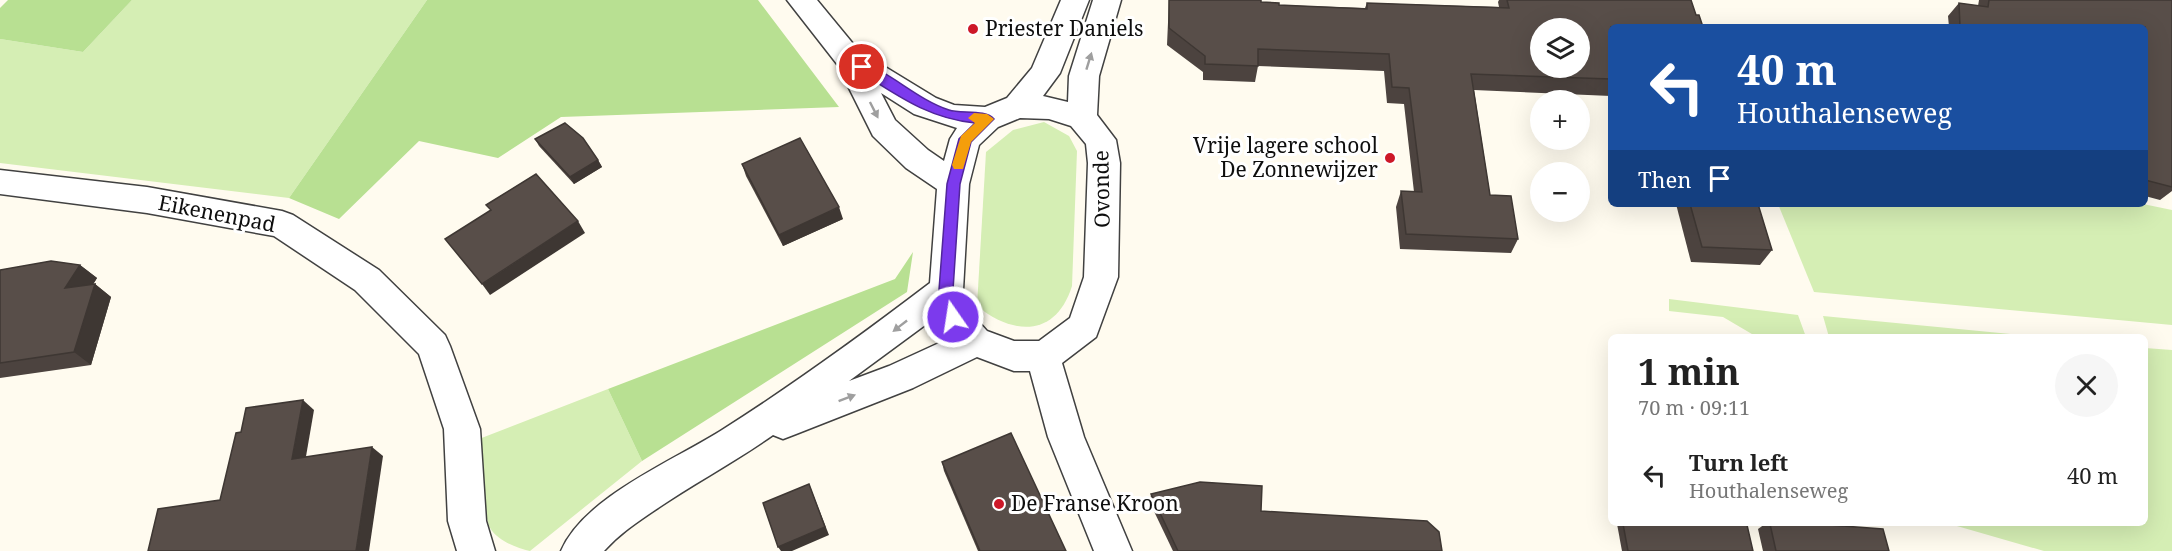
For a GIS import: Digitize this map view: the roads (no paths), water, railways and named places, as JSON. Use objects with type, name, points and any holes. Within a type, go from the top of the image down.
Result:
[{"type":"street","points":[[801,0],[848,58],[884,128],[917,159],[953,184]]},
{"type":"street","points":[[1018,106],[1045,74],[1075,0]]},
{"type":"street","points":[[1107,0],[1084,76],[1082,118],[1049,108],[1018,106],[987,119],[965,139],[953,184],[946,290],[953,317],[975,342],[1014,356],[1043,356],[1066,438],[1113,551]]},
{"type":"street","points":[[848,58],[925,106],[952,116],[987,119]]},
{"type":"street","name":"Ovonde","points":[[1043,356],[1062,345],[1084,327],[1101,277],[1104,163],[1101,140],[1082,118]]},
{"type":"street","name":"Eikenenpad","points":[[0,182],[147,200],[282,224],[367,280],[433,346],[462,429],[467,520],[476,551]]},
{"type":"street","points":[[580,551],[603,524],[676,475],[734,442],[885,337],[946,290]]},
{"type":"street","points":[[734,442],[901,377],[975,342]]},
{"type":"place","name":"Priester Daniels","points":[[973,29]]},
{"type":"place","name":"Vrije lagere school De Zonnewijzer","points":[[1390,158]]},
{"type":"place","name":"De Franse Kroon","points":[[999,504]]}]
